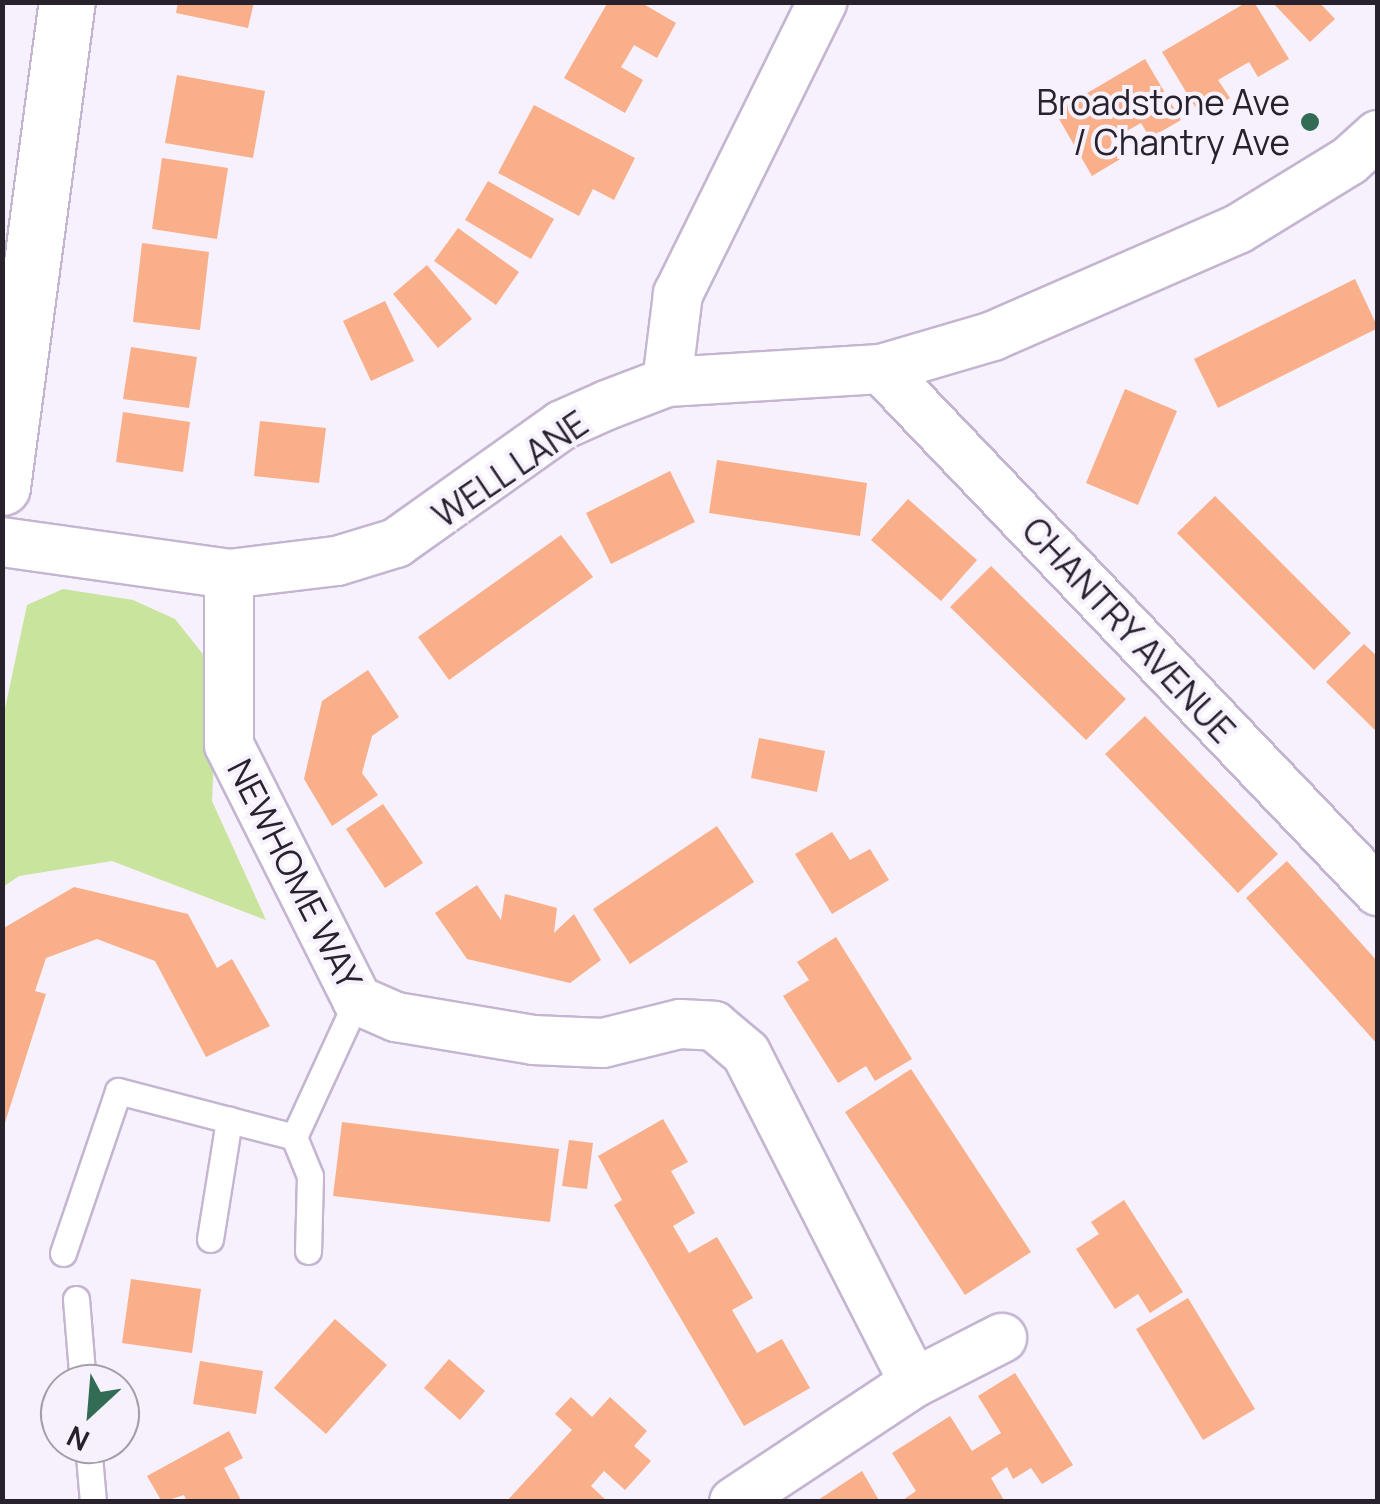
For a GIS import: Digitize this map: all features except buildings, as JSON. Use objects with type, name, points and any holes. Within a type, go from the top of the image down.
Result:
[{"type":"street","points":[[2,487],[67,2]]},
{"type":"street","points":[[667,382],[678,294],[822,2]]},
{"type":"street","name":"WELL LANE","points":[[2,542],[229,574],[337,561],[396,543],[562,424],[667,382],[881,369],[994,336],[1238,229],[1349,161],[1378,134]]},
{"type":"street","name":"CHANTRY AVENUE","points":[[881,369],[1378,891]]},
{"type":"street","name":"NEWHOME WAY","points":[[229,574],[229,745],[358,1000],[396,1018],[533,1040],[603,1042],[680,1024],[714,1026],[746,1053],[914,1382]]},
{"type":"street","points":[[734,1502],[914,1382],[1002,1338]]},
{"type":"lane","points":[[308,1251],[310,1176],[294,1138],[358,1000]]},
{"type":"lane","points":[[63,1253],[118,1091],[294,1138]]},
{"type":"lane","points":[[210,1240],[230,1120]]},
{"type":"lane","points":[[76,1299],[81,1364]]},
{"type":"lane","points":[[90,1464],[93,1502]]},
{"type":"green space","points":[[63,589],[133,600],[175,619],[218,673],[212,801],[266,920],[112,861],[19,876],[3,887],[3,718],[27,605]]},
{"type":"place","name":"Broadstone Ave / Chantry Ave","points":[[1310,122]]}]
